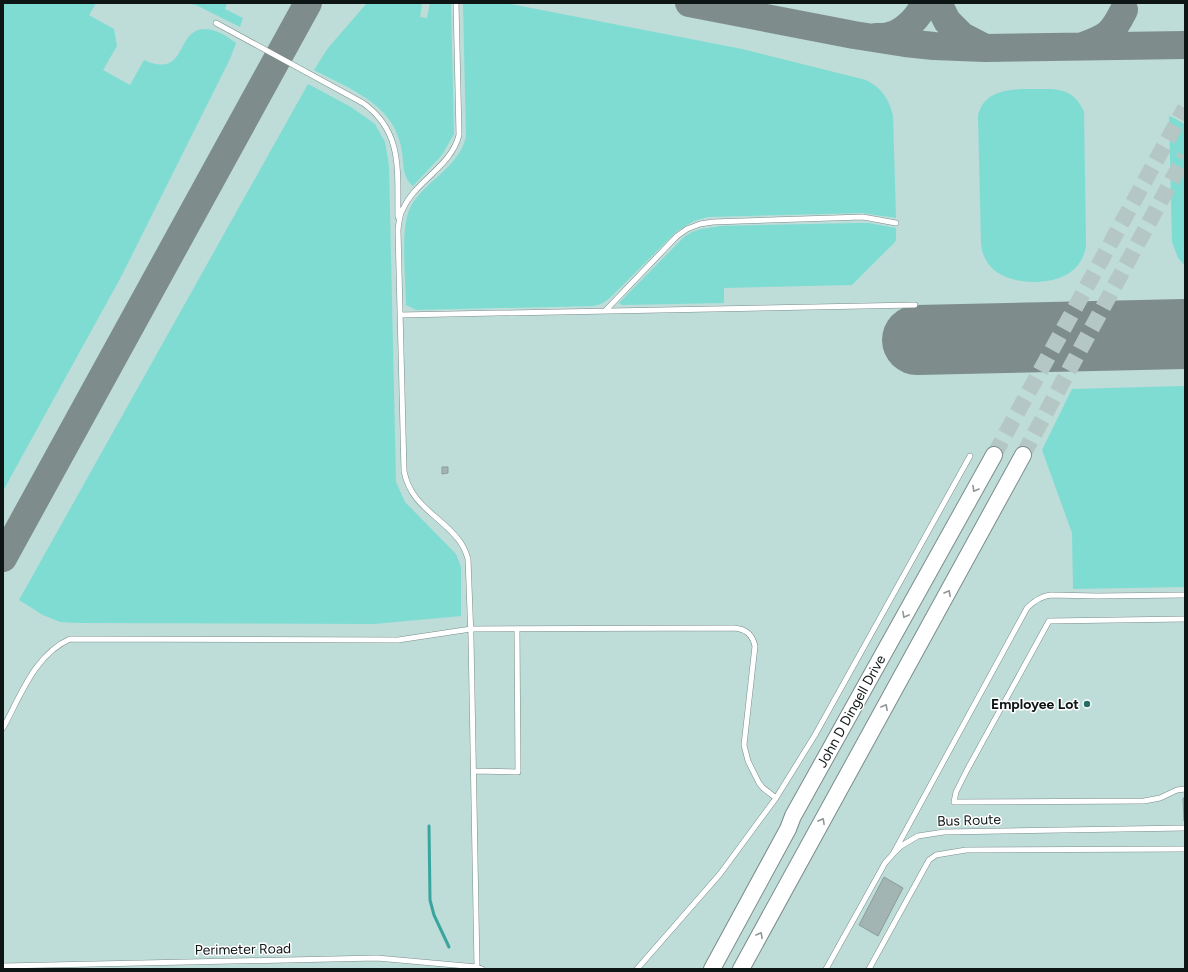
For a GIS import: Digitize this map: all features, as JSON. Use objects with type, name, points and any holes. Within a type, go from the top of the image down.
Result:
[{"type":"highway","name":"John D Dingell Drive","points":[[712,969],[788,829],[793,816],[994,455]]},
{"type":"highway","name":"John D Dingell Drive","points":[[741,969],[1023,455]]},
{"type":"highway","points":[[700,969],[783,827],[793,816]]},
{"type":"lane","points":[[398,230],[399,218],[402,209],[408,200],[447,159],[457,143],[460,126],[456,3]]},
{"type":"lane","points":[[216,24],[373,110],[381,118],[389,131],[394,144],[397,159],[404,471],[410,491],[417,500],[458,538],[464,547],[469,568],[480,968]]},
{"type":"lane","points":[[606,310],[677,236],[700,224],[732,221],[864,218],[896,223]]},
{"type":"lane","points":[[400,315],[915,305]]},
{"type":"lane","points":[[637,969],[720,874],[776,798],[816,735],[970,456]]},
{"type":"lane","points":[[893,854],[1023,615],[1033,602],[1044,596],[1051,595],[1185,595]]},
{"type":"lane","points":[[1185,619],[1049,621],[967,770],[956,792],[954,802],[1144,801],[1160,798],[1177,790],[1185,789]]},
{"type":"lane","points":[[3,728],[40,662],[61,643],[70,639],[398,640],[471,629],[734,628],[742,629],[749,633],[753,639],[755,653],[744,745],[748,761],[759,783],[776,798]]},
{"type":"lane","points":[[474,771],[518,772],[517,629]]},
{"type":"lane","name":"Bus Route","points":[[826,969],[885,863],[901,846],[918,836],[944,832],[1185,828]]},
{"type":"lane","points":[[869,969],[929,860],[936,855],[966,850],[1185,849]]},
{"type":"lane","name":"Perimeter Road","points":[[3,966],[377,958],[480,968]]},
{"type":"shaded area","points":[[3,3],[1185,3],[1185,969],[3,969]]},
{"type":"shaded area","points":[[3,3],[96,3],[89,15],[114,29],[117,46],[103,70],[130,85],[144,60],[151,63],[168,64],[174,60],[192,33],[198,30],[205,29],[218,32],[236,43],[230,59],[122,275],[3,491]]},
{"type":"shaded area","points":[[185,3],[227,3],[225,9],[243,18],[240,27],[196,5]]},
{"type":"shaded area","points":[[367,3],[422,3],[420,17],[427,18],[430,3],[451,3],[454,134],[442,155],[413,186],[405,174],[402,149],[395,129],[388,118],[370,101],[348,87],[314,70],[328,48]]},
{"type":"shaded area","points":[[463,3],[506,3],[742,49],[866,80],[881,90],[887,99],[893,116],[896,218],[862,213],[708,217],[694,221],[677,231],[611,297],[598,305],[416,310],[406,305],[404,255],[405,228],[410,208],[416,199],[456,158],[466,137]]},
{"type":"shaded area","points":[[308,84],[351,107],[375,124],[385,142],[389,166],[396,482],[405,502],[456,554],[461,567],[461,616],[374,624],[78,623],[60,622],[43,615],[19,600]]},
{"type":"shaded area","points":[[1019,89],[1052,89],[1063,91],[1072,95],[1079,102],[1084,112],[1086,247],[1079,264],[1066,275],[1041,282],[1022,281],[1004,276],[997,272],[991,267],[982,252],[978,116],[982,105],[989,98],[998,93]]},
{"type":"shaded area","points":[[1170,116],[1185,124],[1185,266],[1178,258],[1172,242]]},
{"type":"shaded area","points":[[869,223],[896,228],[896,240],[852,285],[724,288],[724,303],[622,305],[619,303],[684,237],[701,229],[721,226]]},
{"type":"shaded area","points":[[1185,386],[1185,587],[1073,589],[1072,533],[1042,450],[1072,389]]},
{"type":"building","points":[[442,467],[448,467],[448,473],[442,474]]},
{"type":"building","points":[[1183,798],[1185,798],[1185,821],[1184,821]]},
{"type":"building","points":[[884,877],[903,888],[878,936],[859,925]]},
{"type":"waterway","points":[[429,826],[430,900],[434,915],[449,947]]},
{"type":"taxiway","points":[[3,558],[308,3]]},
{"type":"taxiway","points":[[689,3],[854,35],[934,46],[985,48],[1185,45]]},
{"type":"taxiway","points":[[876,37],[889,36],[900,32],[915,19],[924,3]]},
{"type":"taxiway","points":[[938,3],[947,21],[962,36],[985,48]]},
{"type":"taxiway","points":[[1083,46],[1108,34],[1124,10]]},
{"type":"runway","points":[[917,340],[1185,334]]},
{"type":"tunnel","points":[[994,455],[1185,108]]},
{"type":"tunnel","points":[[1023,455],[1185,156]]},
{"type":"place","name":"Employee Lot","points":[[1087,704]]}]
